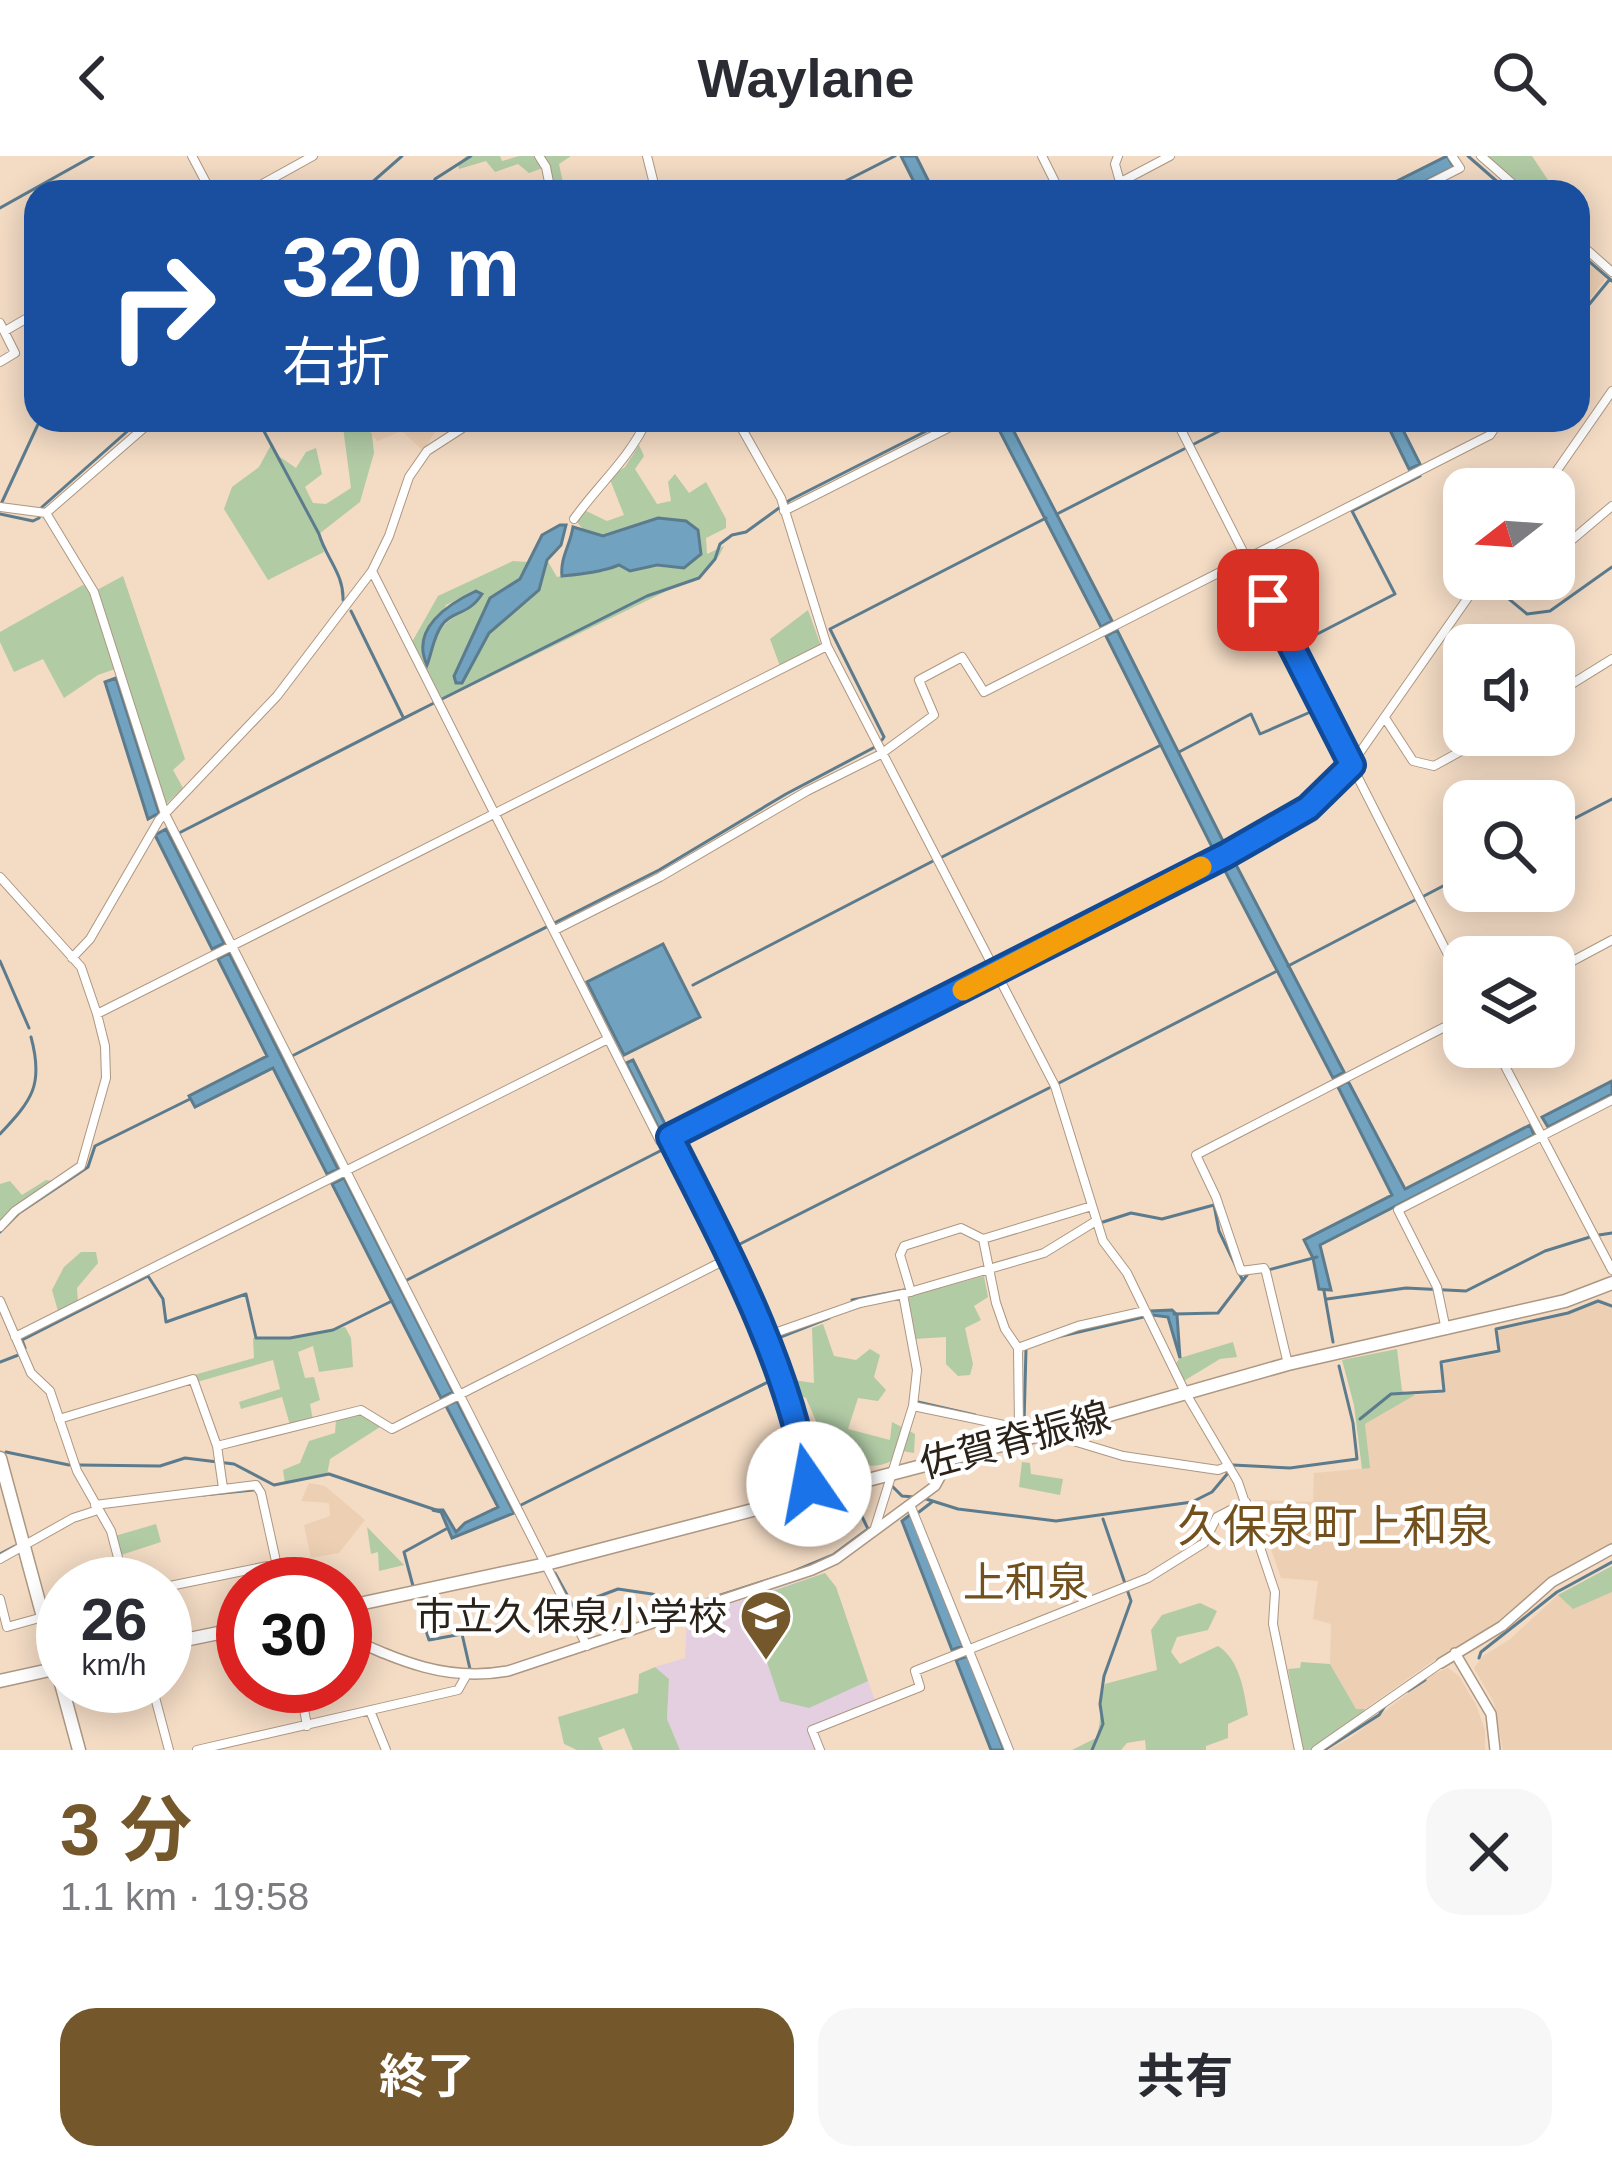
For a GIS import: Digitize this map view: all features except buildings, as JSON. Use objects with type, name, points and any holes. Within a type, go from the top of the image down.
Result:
[{"type":"main road","name":"佐賀脊振線","points":[[372,1601],[546,1564],[809,1490],[937,1462],[1022,1434],[1046,1433],[1288,1364],[1564,1301],[1612,1283]]},
{"type":"main road","points":[[0,1458],[36,1592]]},
{"type":"main road","points":[[0,1681],[36,1673]]},
{"type":"main road","points":[[71,1713],[80,1750]]},
{"type":"street","points":[[270,180],[313,156]]},
{"type":"street","points":[[1124,180],[1170,156]]},
{"type":"street","points":[[1437,180],[1460,168],[1452,156]]},
{"type":"street","points":[[1481,156],[1508,180]]},
{"type":"street","points":[[0,362],[15,353],[2,327]]},
{"type":"street","points":[[1590,426],[1610,398]]},
{"type":"street","points":[[41,513],[139,432]]},
{"type":"street","points":[[72,958],[90,939],[159,820],[278,696],[372,571],[409,477],[427,451],[456,432]]},
{"type":"street","points":[[574,519],[608,474],[622,465],[640,432]]},
{"type":"street","points":[[744,432],[782,498],[827,646],[1055,1086],[1096,1221],[1246,1502],[1275,1592],[1273,1624],[1299,1750]]},
{"type":"street","points":[[784,511],[940,432]]},
{"type":"street","points":[[1182,432],[1443,945]]},
{"type":"street","points":[[553,926],[660,877],[934,715],[920,680],[962,657],[984,692],[1492,432]]},
{"type":"street","points":[[1559,468],[1585,432]]},
{"type":"street","points":[[1575,537],[1612,506]]},
{"type":"street","points":[[0,507],[41,513],[94,592],[159,820],[224,950],[289,1058],[339,1175],[587,1646]]},
{"type":"street","points":[[372,571],[660,1141],[1223,856],[1308,808],[1352,765],[1466,600]]},
{"type":"street","points":[[97,1013],[827,646]]},
{"type":"street","points":[[1575,681],[1612,659]]},
{"type":"street","points":[[1385,718],[1413,761],[1434,766],[1452,756]]},
{"type":"street","points":[[0,877],[81,967],[105,1046],[106,1078],[81,1166],[15,1211],[0,1227]]},
{"type":"street","points":[[1575,959],[1612,940]]},
{"type":"street","points":[[1288,1364],[1265,1270],[1241,1271],[1196,1155],[1443,1028]]},
{"type":"street","points":[[15,1337],[608,1039]]},
{"type":"street","points":[[1507,1068],[1612,1270]]},
{"type":"street","points":[[1446,1330],[1438,1289],[1398,1210],[1539,1130],[1612,1100]]},
{"type":"street","points":[[667,1138],[756,1305],[778,1375],[790,1394],[809,1490]]},
{"type":"street","points":[[874,1531],[913,1406],[917,1370],[900,1255],[904,1246],[961,1228],[983,1239],[1092,1205]]},
{"type":"street","points":[[766,1336],[860,1303],[1044,1252],[1096,1221]]},
{"type":"street","points":[[913,1406],[1022,1434],[1018,1348],[1005,1329],[983,1239]]},
{"type":"street","points":[[218,1446],[361,1410],[392,1429],[731,1257]]},
{"type":"street","points":[[0,1301],[31,1373],[50,1391],[75,1466],[111,1531],[118,1557]]},
{"type":"street","points":[[1018,1348],[1078,1326],[1145,1311]]},
{"type":"street","points":[[59,1418],[193,1379],[218,1446],[223,1488]]},
{"type":"street","points":[[1046,1433],[1123,1456],[1230,1470]]},
{"type":"street","points":[[372,1648],[412,1666],[466,1676],[508,1671],[587,1646],[836,1559],[939,1481],[937,1462]]},
{"type":"street","points":[[0,1559],[96,1508],[257,1487],[275,1557]]},
{"type":"street","points":[[918,1500],[1009,1750]]},
{"type":"street","points":[[820,1750],[812,1730],[920,1687],[915,1671],[1130,1586],[1204,1543],[1216,1517],[1246,1502]]},
{"type":"street","points":[[1316,1750],[1455,1653],[1502,1626],[1552,1582],[1612,1550]]},
{"type":"street","points":[[0,1599],[7,1627],[36,1619]]},
{"type":"street","points":[[1455,1653],[1491,1714],[1495,1750]]},
{"type":"street","points":[[372,1713],[458,1690],[466,1676]]},
{"type":"street","points":[[159,1713],[169,1750]]},
{"type":"street","points":[[305,1713],[307,1726]]},
{"type":"street","points":[[197,1750],[371,1713],[386,1750]]},
{"type":"street","points":[[260,1736],[262,1750]]},
{"type":"shaded area","points":[[1590,265],[1606,278],[1590,299]]},
{"type":"shaded area","points":[[370,432],[400,432],[377,441]]},
{"type":"shaded area","points":[[403,432],[435,432],[423,451]]},
{"type":"shaded area","points":[[1599,1299],[1612,1304],[1612,1544],[1552,1575],[1499,1621],[1365,1709],[1356,1709],[1330,1664],[1331,1624],[1313,1619],[1318,1581],[1281,1578],[1254,1500],[1313,1502],[1314,1473],[1369,1468],[1365,1424],[1415,1395],[1445,1393],[1442,1364],[1500,1353],[1496,1328],[1567,1312]]},
{"type":"shaded area","points":[[309,1483],[325,1486],[365,1520],[339,1553],[311,1557],[304,1525],[330,1516],[329,1503],[301,1501]]},
{"type":"shaded area","points":[[1612,1566],[1612,1750],[1503,1750],[1494,1703],[1474,1668],[1558,1595]]},
{"type":"shaded area","name":"市立久保泉小学校","points":[[825,1573],[836,1587],[875,1701],[809,1728],[818,1750],[680,1750],[667,1719],[669,1679],[655,1667],[685,1658],[687,1618]]},
{"type":"shaded area","points":[[1448,1668],[1459,1676],[1476,1705],[1485,1730],[1485,1750],[1328,1750],[1352,1737],[1431,1675]]},
{"type":"green space","points":[[466,156],[500,156],[502,161],[519,156],[571,156],[559,164],[562,180],[546,180],[543,168],[529,173],[518,164],[495,172],[486,161],[459,169]]},
{"type":"green space","points":[[1486,156],[1532,156],[1548,180],[1513,180]]},
{"type":"green space","points":[[344,432],[370,432],[374,453],[360,502],[319,534],[324,552],[268,580],[224,509],[232,487],[259,467],[272,443],[280,457],[296,468],[306,452],[316,448],[322,474],[305,487],[313,503],[326,504],[351,488]]},
{"type":"green space","points":[[639,445],[644,456],[635,469],[657,504],[671,501],[668,482],[675,474],[689,493],[706,482],[726,519],[726,528],[706,538],[707,554],[724,546],[715,562],[690,582],[442,700],[412,642],[438,596],[513,561],[528,562],[521,579],[490,599],[454,676],[462,683],[489,633],[539,590],[547,560],[557,577],[603,572],[619,565],[670,568],[686,521],[657,519],[593,535],[576,520],[584,510],[607,521],[624,515],[609,477],[625,467]],"holes":[[[475,591],[482,595],[451,619],[432,645],[446,605]]]},
{"type":"green space","points":[[123,576],[185,759],[173,770],[183,788],[166,804],[121,667],[98,675],[64,698],[43,659],[14,672],[0,642],[0,632],[83,585],[97,590]]},
{"type":"green space","points":[[808,610],[821,646],[780,666],[770,639]]},
{"type":"green space","points":[[46,1180],[53,1181],[0,1221],[0,1184],[10,1181],[22,1195]]},
{"type":"green space","points":[[81,1252],[96,1252],[98,1263],[77,1288],[78,1302],[58,1311],[52,1290],[64,1267]]},
{"type":"green space","points":[[984,1276],[988,1297],[974,1306],[981,1320],[965,1328],[973,1364],[970,1375],[958,1376],[946,1364],[946,1337],[914,1339],[907,1297]]},
{"type":"green space","points":[[823,1324],[834,1356],[856,1360],[870,1349],[880,1355],[874,1377],[886,1390],[878,1401],[858,1398],[848,1429],[890,1440],[892,1422],[915,1434],[914,1453],[902,1451],[879,1465],[834,1463],[806,1398],[795,1393],[786,1379],[814,1383],[812,1328]]},
{"type":"green space","points":[[345,1327],[351,1338],[353,1367],[319,1372],[313,1346],[298,1352],[305,1378],[314,1377],[320,1400],[310,1404],[313,1420],[290,1425],[282,1397],[241,1409],[239,1402],[280,1389],[273,1360],[197,1382],[194,1375],[254,1358],[253,1338],[290,1338]]},
{"type":"green space","points":[[1233,1342],[1237,1357],[1220,1359],[1182,1382],[1174,1366],[1180,1358]]},
{"type":"green space","points":[[1397,1349],[1402,1391],[1415,1395],[1365,1424],[1370,1468],[1362,1469],[1354,1405],[1342,1360]]},
{"type":"green space","points":[[362,1413],[380,1427],[330,1459],[327,1475],[285,1484],[283,1470],[300,1463],[309,1441],[335,1433],[336,1420]]},
{"type":"green space","points":[[1022,1462],[1030,1463],[1031,1474],[1063,1479],[1060,1495],[1019,1487]]},
{"type":"green space","points":[[156,1524],[161,1542],[121,1555],[115,1536]]},
{"type":"green space","points":[[367,1527],[404,1565],[379,1571],[378,1552],[371,1554]]},
{"type":"green space","points":[[1612,1566],[1612,1592],[1573,1609],[1558,1595]]},
{"type":"green space","points":[[825,1573],[836,1587],[868,1681],[809,1708],[780,1701],[758,1635],[761,1595]]},
{"type":"green space","points":[[1200,1603],[1217,1611],[1208,1630],[1177,1637],[1171,1652],[1180,1664],[1218,1646],[1231,1659],[1248,1715],[1228,1724],[1228,1738],[1206,1750],[1146,1750],[1145,1740],[1127,1743],[1121,1750],[1072,1750],[1096,1738],[1105,1684],[1157,1670],[1151,1630],[1162,1615]]},
{"type":"green space","points":[[1301,1662],[1330,1664],[1356,1709],[1365,1709],[1356,1721],[1312,1750],[1303,1750],[1288,1669],[1300,1668]]},
{"type":"green space","points":[[655,1667],[669,1679],[667,1719],[680,1750],[633,1750],[624,1728],[598,1738],[603,1750],[577,1750],[564,1744],[558,1717],[638,1693],[639,1674]]},
{"type":"water","points":[[901,156],[916,156],[928,180],[913,180]]},
{"type":"water","points":[[1447,156],[1454,167],[1427,180],[1399,180]]},
{"type":"water","points":[[1000,432],[1014,432],[1112,621],[1101,627]]},
{"type":"water","points":[[1391,432],[1404,432],[1420,464],[1409,469]]},
{"type":"water","points":[[658,518],[686,521],[698,530],[701,554],[684,568],[657,565],[630,571],[619,565],[562,576],[573,527],[603,536]]},
{"type":"water","points":[[566,525],[561,545],[547,560],[539,590],[489,633],[462,683],[456,683],[454,676],[490,598],[520,579],[542,535]]},
{"type":"water","points":[[476,591],[482,594],[477,601],[442,625],[427,665],[423,652],[428,629],[454,603]]},
{"type":"water","points":[[1117,630],[1226,847],[1215,853],[1106,636]]},
{"type":"water","points":[[116,678],[159,813],[148,819],[105,682]]},
{"type":"water","points":[[166,829],[224,943],[212,949],[155,835]]},
{"type":"water","points":[[1233,859],[1344,1072],[1333,1078],[1222,865]]},
{"type":"water","points":[[663,944],[700,1017],[624,1055],[587,982]]},
{"type":"water","points":[[229,953],[338,1169],[327,1174],[273,1068],[195,1107],[189,1096],[267,1056],[218,959]]},
{"type":"water","points":[[633,1060],[669,1132],[662,1135],[626,1063]]},
{"type":"water","points":[[1348,1081],[1405,1189],[1530,1125],[1534,1135],[1320,1245],[1331,1290],[1319,1289],[1304,1240],[1392,1195],[1338,1087]]},
{"type":"water","points":[[1612,1081],[1612,1094],[1548,1127],[1542,1117]]},
{"type":"water","points":[[669,1143],[725,1254],[719,1258],[663,1146]]},
{"type":"water","points":[[344,1178],[453,1392],[441,1398],[332,1184]]},
{"type":"water","points":[[1172,1310],[1177,1315],[1180,1358],[1168,1317],[1152,1315],[1053,1338],[1150,1311]]},
{"type":"water","points":[[457,1401],[514,1513],[452,1538],[441,1512],[432,1510],[443,1510],[456,1532],[498,1507],[446,1406]]},
{"type":"water","points":[[911,1514],[963,1646],[952,1650],[902,1521]]},
{"type":"water","points":[[968,1656],[1004,1750],[991,1750],[956,1660]]},
{"type":"waterway","points":[[50,180],[93,156]]},
{"type":"waterway","points":[[375,180],[402,156]]},
{"type":"waterway","points":[[435,180],[471,156]]},
{"type":"waterway","points":[[848,180],[895,156]]},
{"type":"waterway","points":[[1468,156],[1495,180]]},
{"type":"waterway","points":[[0,208],[24,195]]},
{"type":"waterway","points":[[1590,262],[1612,281]]},
{"type":"waterway","points":[[1590,303],[1610,279]]},
{"type":"waterway","points":[[2,502],[34,432]]},
{"type":"waterway","points":[[0,514],[39,518],[42,507],[126,432]]},
{"type":"waterway","points":[[264,432],[319,534],[341,582],[343,600]]},
{"type":"waterway","points":[[442,699],[647,596],[699,578],[715,559],[720,544],[732,535],[746,532],[790,500],[924,432]]},
{"type":"waterway","points":[[1194,444],[1218,432]]},
{"type":"waterway","points":[[1057,514],[1184,449]]},
{"type":"waterway","points":[[1296,645],[1395,594],[1352,511],[1420,476]]},
{"type":"waterway","points":[[882,740],[830,629],[1046,518]]},
{"type":"waterway","points":[[1575,593],[1612,567]]},
{"type":"waterway","points":[[1510,600],[1527,614],[1550,611],[1566,600]]},
{"type":"waterway","points":[[351,611],[403,717]]},
{"type":"waterway","points":[[1179,752],[1251,714],[1260,734],[1315,710],[1288,652]]},
{"type":"waterway","points":[[434,703],[179,833],[404,718],[434,703]]},
{"type":"waterway","points":[[942,857],[1161,745]]},
{"type":"waterway","points":[[290,1057],[659,870],[875,747]]},
{"type":"waterway","points":[[1575,818],[1612,799]]},
{"type":"waterway","points":[[693,985],[935,860]]},
{"type":"waterway","points":[[1424,896],[1443,886]]},
{"type":"waterway","points":[[1288,966],[1415,900]]},
{"type":"waterway","points":[[0,961],[29,1028]]},
{"type":"waterway","points":[[1059,1083],[1277,971]]},
{"type":"waterway","points":[[0,1134],[32,1091],[36,1068],[31,1037]]},
{"type":"waterway","points":[[732,1248],[1049,1088]]},
{"type":"waterway","points":[[0,1232],[19,1213],[88,1167],[95,1146],[190,1099]]},
{"type":"waterway","points":[[407,1280],[664,1149]]},
{"type":"waterway","points":[[1103,1222],[1131,1213],[1162,1219],[1214,1205],[1219,1231],[1242,1279]]},
{"type":"waterway","points":[[1599,1235],[1612,1233]]},
{"type":"waterway","points":[[1327,1299],[1406,1288],[1466,1291],[1545,1251],[1590,1237]]},
{"type":"waterway","points":[[1268,1270],[1317,1257]]},
{"type":"waterway","points":[[1174,1314],[1218,1313],[1247,1275]]},
{"type":"waterway","points":[[25,1348],[22,1340],[148,1276],[163,1299],[166,1322],[246,1294],[256,1338],[333,1330],[392,1301]]},
{"type":"waterway","points":[[852,1300],[904,1290]]},
{"type":"waterway","points":[[1324,1291],[1333,1342]]},
{"type":"waterway","points":[[1360,1419],[1391,1394],[1444,1391],[1441,1362],[1499,1351],[1496,1329],[1568,1313],[1598,1301],[1612,1306]]},
{"type":"waterway","points":[[781,1371],[773,1340],[829,1318]]},
{"type":"waterway","points":[[1024,1423],[1026,1349]]},
{"type":"waterway","points":[[0,1362],[21,1354]]},
{"type":"waterway","points":[[1233,1465],[1290,1468],[1357,1459],[1339,1366]]},
{"type":"waterway","points":[[517,1507],[772,1380],[781,1394],[802,1476]]},
{"type":"waterway","points":[[918,1402],[975,1415]]},
{"type":"waterway","points":[[6,1452],[69,1465]]},
{"type":"waterway","points":[[79,1465],[160,1466],[185,1458],[234,1464],[274,1485],[329,1474],[439,1511]]},
{"type":"waterway","points":[[811,1478],[821,1481],[861,1471]]},
{"type":"waterway","points":[[923,1498],[958,1509],[1056,1521],[1192,1502],[1212,1492],[1228,1473]]},
{"type":"waterway","points":[[892,1486],[902,1496],[914,1497]]},
{"type":"waterway","points":[[203,1495],[253,1490]]},
{"type":"waterway","points":[[792,1572],[833,1555],[868,1529],[853,1498]]},
{"type":"waterway","points":[[919,1512],[932,1502]]},
{"type":"waterway","points":[[1092,1750],[1103,1724],[1104,1676],[1131,1601],[1103,1519]]},
{"type":"waterway","points":[[413,1586],[404,1552],[446,1529]]},
{"type":"waterway","points":[[0,1554],[15,1546]]},
{"type":"waterway","points":[[1479,1658],[1557,1592],[1612,1562]]},
{"type":"waterway","points":[[555,1573],[573,1606],[618,1589],[652,1594],[679,1605],[696,1603],[777,1577]]},
{"type":"waterway","points":[[416,1599],[429,1640],[462,1634],[470,1669]]},
{"type":"waterway","points":[[1408,1691],[1425,1680]]},
{"type":"waterway","points":[[1324,1750],[1379,1715],[1385,1706]]},
{"type":"slow traffic","points":[[963,990],[1201,867]]},
{"type":"place","name":"市立久保泉小学校","points":[[766,1662]]},
{"type":"district","name":"久保泉町上和泉","points":[[1335,1526]]},
{"type":"district","name":"上和泉","points":[[1026,1582]]},
{"type":"route","points":[[809,1484],[790,1394],[776,1371],[756,1305],[670,1137],[1226,855],[1320,798],[1352,765],[1268,600]]}]
